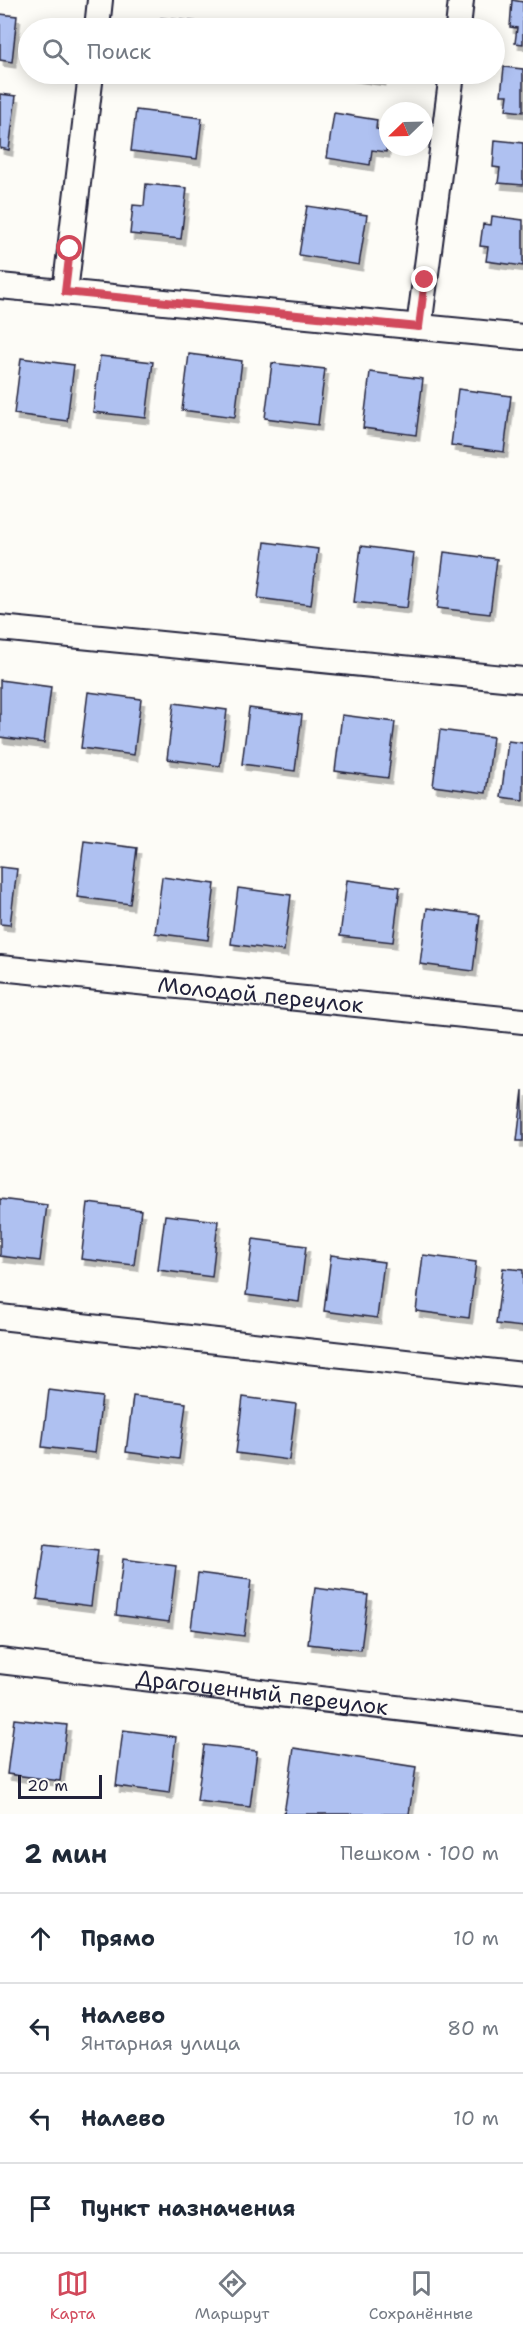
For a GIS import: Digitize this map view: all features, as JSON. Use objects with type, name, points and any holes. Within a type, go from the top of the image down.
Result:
[{"type":"street","points":[[98,18],[100,0]]},
{"type":"street","points":[[459,18],[461,0]]},
{"type":"street","points":[[65,292],[90,84]]},
{"type":"street","points":[[419,327],[451,84]]},
{"type":"street","points":[[0,286],[523,337]]},
{"type":"street","points":[[0,628],[523,680]]},
{"type":"street","name":"Молодой переулок","points":[[0,968],[523,1021]]},
{"type":"street","points":[[0,1317],[523,1375]]},
{"type":"street","name":"Драгоценный переулок","points":[[0,1662],[523,1723]]},
{"type":"building","points":[[512,0],[523,2],[523,44],[515,43],[517,28],[510,27]]},
{"type":"building","points":[[0,14],[17,16],[12,62],[0,60]]},
{"type":"building","points":[[505,67],[523,69],[523,112],[506,110],[508,95],[501,95],[502,84],[505,84]]},
{"type":"building","points":[[0,94],[16,96],[9,150],[0,148]]},
{"type":"building","points":[[136,110],[202,118],[197,159],[131,151]]},
{"type":"building","points":[[334,113],[377,120],[379,151],[372,150],[370,165],[327,158]]},
{"type":"building","points":[[495,140],[523,143],[523,185],[498,183],[500,168],[493,167]]},
{"type":"building","points":[[146,184],[187,188],[181,239],[130,234],[133,205],[144,206]]},
{"type":"building","points":[[307,206],[367,215],[359,265],[299,255]]},
{"type":"building","points":[[492,216],[523,220],[523,266],[486,261],[488,247],[480,246],[483,224],[491,225]]},
{"type":"building","points":[[189,354],[242,361],[235,417],[182,410]]},
{"type":"building","points":[[100,356],[153,362],[146,418],[93,412]]},
{"type":"building","points":[[21,358],[74,365],[67,421],[14,414]]},
{"type":"building","points":[[272,363],[325,369],[318,425],[265,418]]},
{"type":"building","points":[[370,372],[423,379],[416,435],[363,428]]},
{"type":"building","points":[[458,389],[511,396],[504,452],[451,445]]},
{"type":"building","points":[[265,542],[318,549],[311,605],[258,598]]},
{"type":"building","points":[[361,546],[414,553],[407,608],[354,602]]},
{"type":"building","points":[[444,552],[497,559],[490,614],[437,608]]},
{"type":"building","points":[[0,680],[51,687],[44,743],[0,737]]},
{"type":"building","points":[[88,692],[141,699],[134,755],[81,748]]},
{"type":"building","points":[[174,703],[227,710],[220,766],[167,759]]},
{"type":"building","points":[[249,708],[302,715],[295,771],[242,764]]},
{"type":"building","points":[[342,715],[395,722],[388,778],[335,771]]},
{"type":"building","points":[[440,730],[493,737],[486,793],[433,786]]},
{"type":"building","points":[[508,741],[523,743],[523,800],[501,797]]},
{"type":"building","points":[[84,841],[137,848],[130,904],[77,897]]},
{"type":"building","points":[[0,867],[17,869],[10,925],[0,924]]},
{"type":"building","points":[[162,877],[215,884],[208,940],[155,933]]},
{"type":"building","points":[[347,880],[400,887],[393,942],[340,936]]},
{"type":"building","points":[[238,888],[291,895],[284,951],[231,944]]},
{"type":"building","points":[[427,908],[480,915],[473,971],[420,964]]},
{"type":"building","points":[[523,1090],[523,1141],[517,1141]]},
{"type":"building","points":[[0,1199],[47,1205],[40,1261],[0,1256]]},
{"type":"building","points":[[88,1203],[141,1210],[134,1265],[81,1259]]},
{"type":"building","points":[[165,1215],[218,1221],[212,1277],[158,1270]]},
{"type":"building","points":[[253,1239],[306,1246],[299,1302],[246,1295]]},
{"type":"building","points":[[331,1255],[384,1262],[377,1318],[324,1311]]},
{"type":"building","points":[[423,1255],[476,1262],[469,1318],[416,1311]]},
{"type":"building","points":[[503,1268],[523,1270],[523,1327],[496,1324]]},
{"type":"building","points":[[49,1390],[102,1397],[95,1453],[42,1447]]},
{"type":"building","points":[[133,1396],[186,1403],[179,1459],[126,1452]]},
{"type":"building","points":[[243,1397],[296,1404],[289,1460],[236,1453]]},
{"type":"building","points":[[45,1544],[98,1550],[91,1606],[37,1599]]},
{"type":"building","points":[[123,1559],[176,1566],[169,1622],[116,1615]]},
{"type":"building","points":[[198,1573],[251,1580],[244,1636],[191,1629]]},
{"type":"building","points":[[315,1588],[368,1595],[361,1650],[308,1644]]},
{"type":"building","points":[[14,1719],[67,1725],[60,1781],[7,1774]]},
{"type":"building","points":[[123,1730],[176,1737],[169,1793],[116,1786]]},
{"type":"building","points":[[204,1745],[257,1751],[250,1807],[197,1801]]},
{"type":"building","points":[[294,1748],[416,1767],[409,1814],[284,1814]]},
{"type":"route","points":[[70,249],[65,292],[419,327],[425,280]]}]
